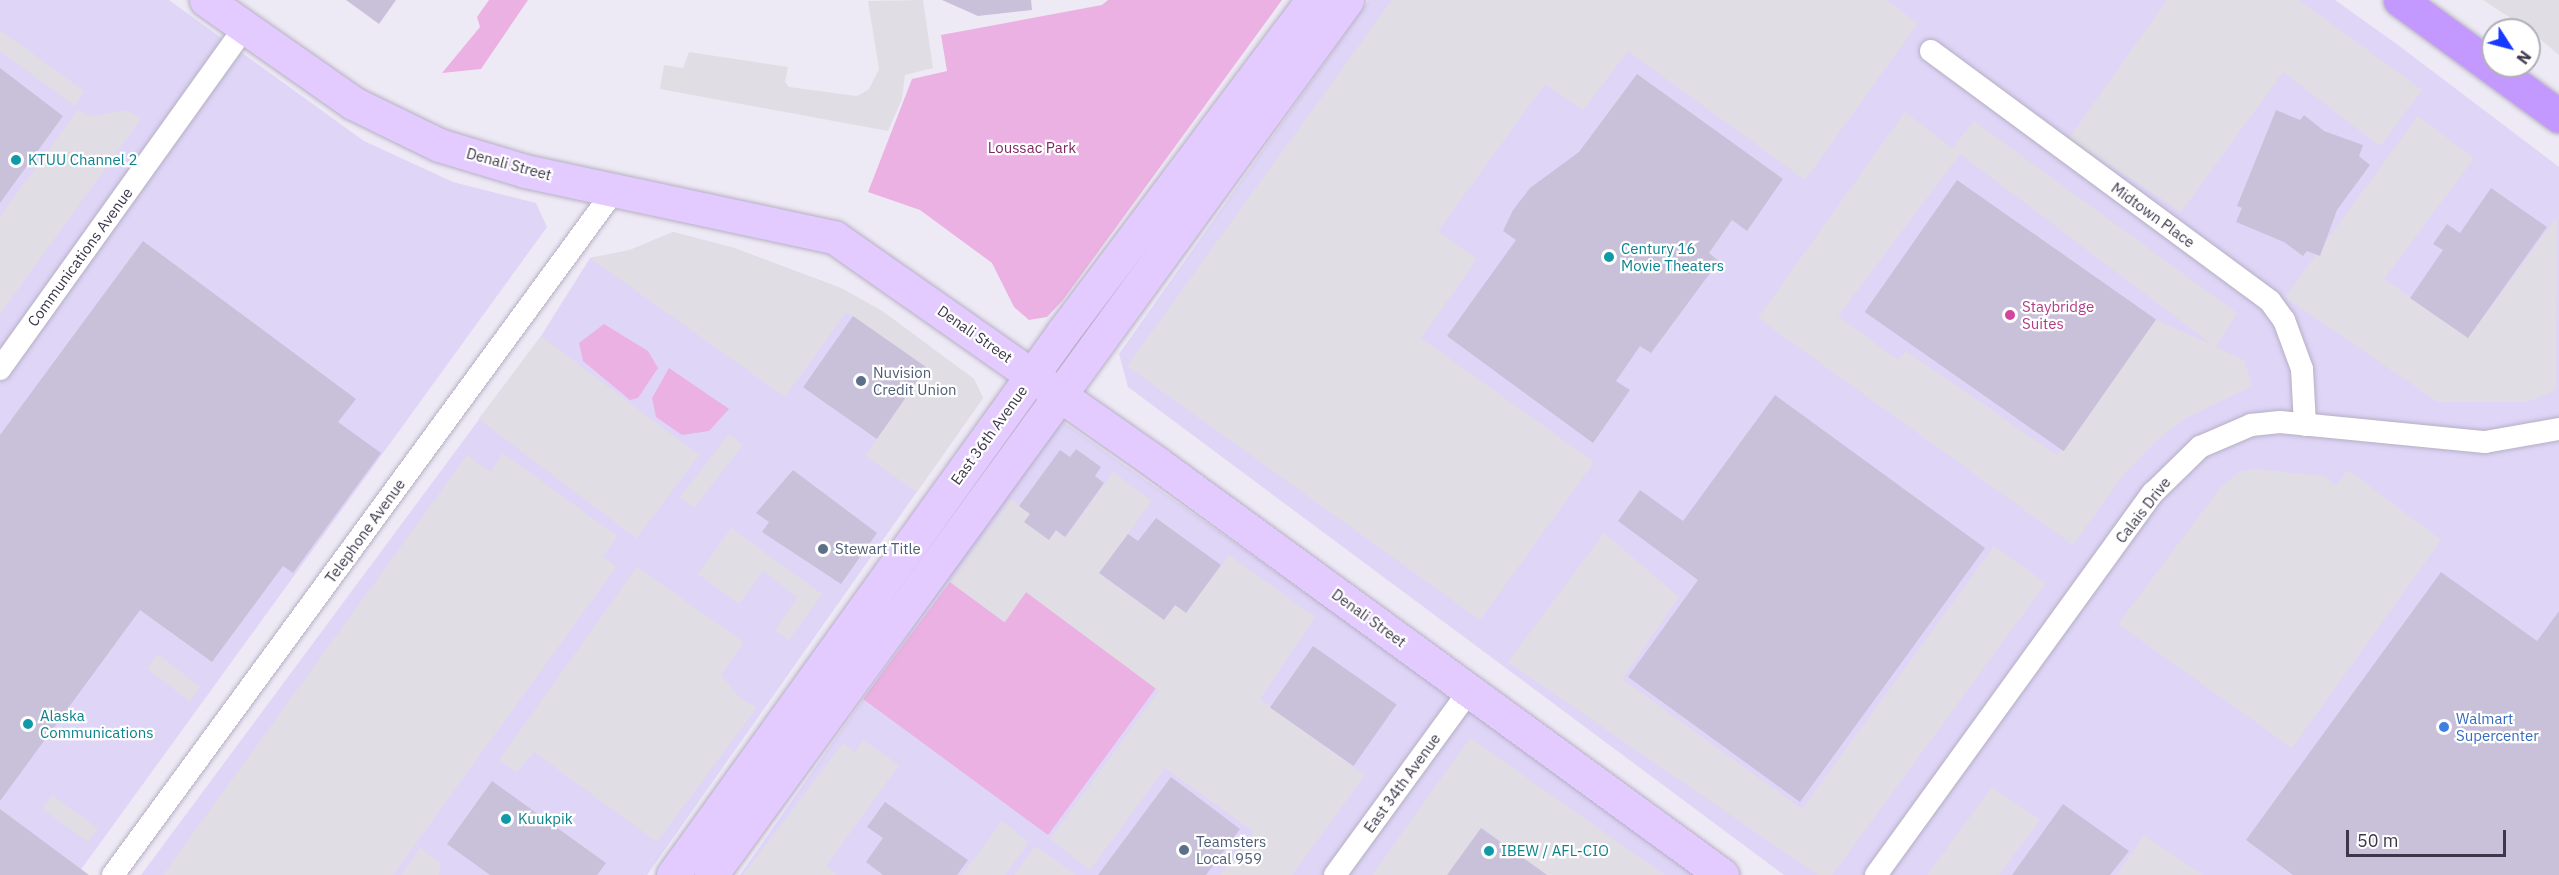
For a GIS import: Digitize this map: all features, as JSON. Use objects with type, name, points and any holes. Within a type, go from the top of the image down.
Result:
[{"type":"main road","name":"Denali Street","points":[[206,0],[353,103],[439,145],[525,171],[616,188],[834,237],[1059,393],[1722,875]]},
{"type":"main road","name":"East 36th Avenue","points":[[673,875],[1033,375],[1312,0]]},
{"type":"main road","name":"East 36th Avenue","points":[[711,875],[1059,393],[1347,0]]},
{"type":"main road","points":[[2400,0],[2559,116]]},
{"type":"street","name":"Communications Avenue","points":[[0,369],[244,28]]},
{"type":"street","name":"Midtown Place","points":[[1930,51],[2270,301],[2284,320],[2302,369],[2305,425]]},
{"type":"street","name":"Telephone Avenue","points":[[113,875],[616,188]]},
{"type":"street","name":"Calais Drive","points":[[1876,875],[2153,493],[2178,466],[2200,447],[2251,425],[2305,425],[2485,442],[2559,429]]},
{"type":"street","name":"East 34th Avenue","points":[[1335,875],[1469,691]]},
{"type":"shaded area","points":[[0,0],[169,0],[364,141],[453,182],[536,203],[547,227],[77,875],[0,875]]},
{"type":"shaded area","points":[[923,0],[933,68],[905,75],[902,99],[888,131],[660,89],[664,65],[683,68],[689,52],[788,67],[785,82],[789,87],[857,96],[869,89],[879,69],[868,1]]},
{"type":"shaded area","points":[[1369,0],[2335,0],[2398,45],[2559,167],[2559,875],[1784,875],[1128,387],[1119,354]]},
{"type":"shaded area","points":[[1392,0],[1886,0],[1918,23],[1805,180],[1628,51],[1583,110],[1545,84],[1438,231],[1477,259],[1421,338],[1594,462],[1480,620],[1127,366]]},
{"type":"shaded area","points":[[2167,0],[2299,0],[2422,90],[2380,146],[2283,72],[2181,212],[2069,138]]},
{"type":"shaded area","points":[[2483,0],[2559,0],[2559,55],[2541,40],[2541,18],[2511,18]]},
{"type":"shaded area","points":[[0,30],[84,91],[75,106],[0,51]]},
{"type":"shaded area","points":[[78,110],[92,116],[128,110],[141,119],[0,314],[0,216]]},
{"type":"shaded area","points":[[1905,112],[1952,148],[1974,121],[2237,313],[2216,347],[2244,360],[2252,386],[2184,419],[2157,440],[2123,475],[2073,545],[1758,318]],"holes":[[[1960,154],[2213,345],[2156,320],[2057,455],[1906,351],[1898,360],[1838,316]]]},
{"type":"shaded area","points":[[2418,116],[2474,158],[2384,279],[2468,338],[2557,217],[2556,390],[2527,402],[2438,402],[2285,297]]},
{"type":"shaded area","points":[[673,232],[734,248],[841,288],[882,311],[974,379],[983,398],[647,875],[141,875],[541,336],[590,258],[630,250]]},
{"type":"shaded area","points":[[673,232],[734,248],[841,288],[882,311],[974,379],[983,398],[917,492],[865,456],[926,368],[846,312],[785,397],[590,258],[630,250]]},
{"type":"shaded area","points":[[541,336],[699,455],[637,538],[478,419]]},
{"type":"shaded area","points":[[1059,419],[1706,875],[740,875]]},
{"type":"shaded area","points":[[729,434],[743,445],[694,508],[680,497]]},
{"type":"shaded area","points":[[503,453],[617,536],[603,556],[616,567],[393,875],[163,875],[467,455],[491,472]]},
{"type":"shaded area","points":[[2253,469],[2324,476],[2336,486],[2348,470],[2441,540],[2292,748],[2118,624],[2221,487],[2239,472]]},
{"type":"shaded area","points":[[1113,472],[1152,501],[1099,573],[1164,620],[1175,605],[1188,610],[1229,555],[1315,617],[1260,699],[1365,775],[1292,875],[1220,875],[1253,831],[1165,768],[1090,870],[1050,839],[1159,691],[1026,592],[1005,622],[950,582],[1011,499],[1065,537],[1035,580]]},
{"type":"shaded area","points":[[731,528],[822,594],[789,640],[775,631],[797,597],[763,571],[739,604],[698,574]]},
{"type":"shaded area","points":[[1604,533],[1679,597],[1622,679],[1802,809],[1994,546],[2046,583],[1832,875],[1818,875],[1508,662]]},
{"type":"shaded area","points":[[637,567],[744,642],[721,675],[741,699],[757,707],[657,842],[534,752],[517,772],[499,760]]},
{"type":"shaded area","points":[[158,654],[201,687],[189,701],[147,668]]},
{"type":"shaded area","points":[[1470,738],[1665,875],[1547,875],[1482,828],[1447,875],[1372,875]]},
{"type":"shaded area","points":[[863,740],[899,765],[826,866],[837,875],[743,875],[843,743],[855,752]]},
{"type":"shaded area","points":[[1992,787],[2040,820],[1999,875],[1927,875]]},
{"type":"shaded area","points":[[52,795],[98,829],[88,842],[42,809]]},
{"type":"shaded area","points":[[1002,821],[1029,842],[1005,875],[962,875]]},
{"type":"shaded area","points":[[2144,835],[2203,875],[2117,875]]},
{"type":"shaded area","points":[[1035,846],[1076,875],[1014,875]]},
{"type":"shaded area","points":[[420,848],[441,864],[439,875],[401,875]]},
{"type":"green space","points":[[489,0],[528,0],[481,69],[442,73],[480,27],[477,17]]},
{"type":"green space","name":"Loussac Park","points":[[1108,0],[1282,0],[1063,300],[1047,317],[1029,320],[1014,307],[992,263],[920,210],[868,192],[912,79],[947,71],[941,35],[1102,5]]},
{"type":"green space","points":[[604,324],[648,351],[658,368],[638,398],[630,400],[583,361],[579,343]]},
{"type":"green space","points":[[669,368],[729,409],[709,431],[682,435],[656,417],[652,398]]},
{"type":"green space","points":[[950,582],[1004,622],[1026,592],[1156,688],[1048,835],[863,699]]},
{"type":"building","points":[[346,0],[396,0],[379,24]]},
{"type":"building","points":[[942,0],[1031,0],[1032,10],[978,16]]},
{"type":"building","name":"KTUU Channel 2","points":[[0,68],[63,116],[0,203]]},
{"type":"building","name":"Century 16 Movie Theaters","points":[[1637,74],[1783,179],[1747,231],[1732,220],[1709,253],[1719,261],[1651,353],[1640,346],[1616,381],[1630,390],[1593,443],[1447,336],[1516,240],[1503,231],[1513,210],[1530,188],[1579,152]]},
{"type":"building","points":[[2276,110],[2300,120],[2304,115],[2324,131],[2363,145],[2359,156],[2370,165],[2337,210],[2320,256],[2307,251],[2303,256],[2284,242],[2236,222],[2242,208],[2237,206]]},
{"type":"building","name":"Staybridge Suites","points":[[1957,180],[2156,319],[2064,451],[1865,312]]},
{"type":"building","points":[[2491,188],[2547,227],[2468,338],[2410,298],[2443,250],[2433,244],[2447,224],[2460,233]]},
{"type":"building","points":[[143,241],[356,399],[338,422],[381,453],[293,573],[283,566],[212,662],[140,610],[0,801],[0,435]]},
{"type":"building","name":"Nuvision Credit Union","points":[[853,316],[927,368],[877,439],[803,387]]},
{"type":"building","points":[[1775,395],[1985,548],[1800,802],[1628,677],[1698,580],[1618,521],[1640,490],[1683,521]]},
{"type":"building","points":[[1076,449],[1101,467],[1095,476],[1104,483],[1065,537],[1056,530],[1049,540],[1024,522],[1030,514],[1019,506],[1060,450],[1070,457]]},
{"type":"building","points":[[793,470],[877,533],[841,584],[762,532],[769,522],[756,513]]},
{"type":"building","points":[[1156,518],[1221,565],[1186,613],[1175,605],[1164,620],[1099,573],[1128,534],[1138,541]]},
{"type":"building","name":"Walmart Supercenter","points":[[2441,572],[2537,641],[2559,611],[2559,875],[2293,875],[2246,840]]},
{"type":"building","points":[[1313,646],[1397,705],[1354,766],[1270,707]]},
{"type":"building","points":[[1171,777],[1240,829],[1206,875],[1098,875]]},
{"type":"building","name":"Kuukpik","points":[[492,781],[606,863],[597,875],[490,875],[447,844]]},
{"type":"building","points":[[885,802],[968,860],[957,875],[883,875],[866,862],[883,838],[867,827]]},
{"type":"building","points":[[2063,804],[2129,851],[2110,875],[2012,875]]},
{"type":"building","points":[[0,809],[89,875],[0,875]]},
{"type":"building","name":"IBEW / AFL-CIO","points":[[1481,828],[1547,875],[1447,875]]},
{"type":"place","name":"KTUU Channel 2","points":[[16,160]]},
{"type":"place","name":"Century 16 Movie Theaters","points":[[1609,257]]},
{"type":"place","name":"Staybridge Suites","points":[[2010,315]]},
{"type":"place","name":"Nuvision Credit Union","points":[[861,381]]},
{"type":"place","name":"Stewart Title","points":[[823,549]]},
{"type":"place","name":"Alaska Communications","points":[[28,724]]},
{"type":"place","name":"Walmart Supercenter","points":[[2444,727]]},
{"type":"place","name":"Kuukpik","points":[[506,819]]},
{"type":"place","name":"Teamsters Local 959","points":[[1184,850]]},
{"type":"place","name":"IBEW / AFL-CIO","points":[[1489,851]]}]
